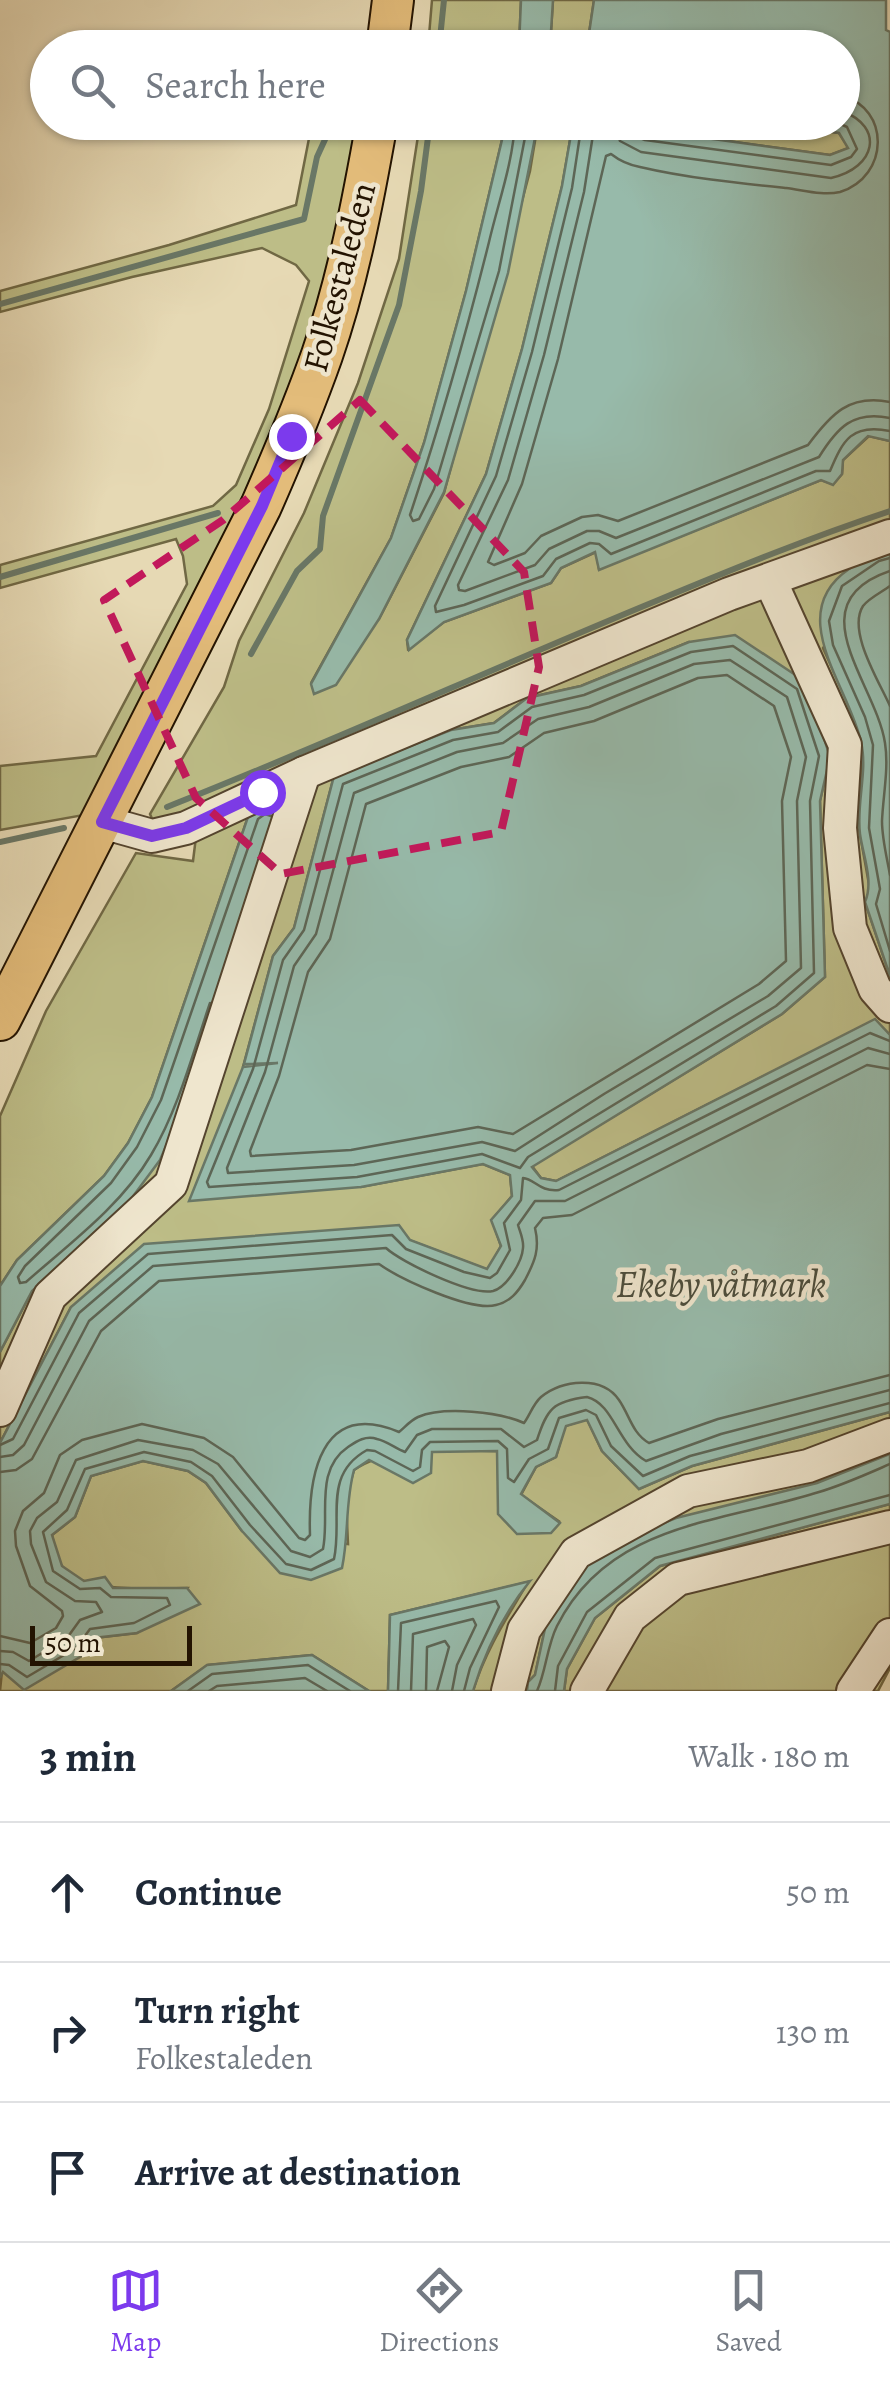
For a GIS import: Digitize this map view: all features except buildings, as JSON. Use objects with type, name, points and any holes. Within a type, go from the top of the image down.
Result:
[{"type":"main road","points":[[390,30],[393,0]]},
{"type":"main road","name":"Folkestaleden","points":[[0,1020],[262,506],[323,353],[361,210],[374,140]]},
{"type":"lane","points":[[102,822],[152,836],[186,828],[304,774],[770,580],[890,536]]},
{"type":"lane","points":[[770,580],[845,744],[840,828],[850,928],[875,990],[890,1006]]},
{"type":"lane","points":[[0,1410],[50,1296],[171,1184],[304,774]]},
{"type":"lane","points":[[508,1691],[524,1630],[576,1553],[688,1491],[808,1466],[890,1435]]},
{"type":"lane","points":[[587,1691],[630,1617],[678,1579],[890,1527]]},
{"type":"lane","points":[[852,1691],[890,1634]]},
{"type":"highlighted area","points":[[360,400],[524,572],[539,667],[501,832],[281,874],[196,798],[104,600],[223,520]]},
{"type":"green space","points":[[432,0],[521,0],[520,30],[430,30]]},
{"type":"green space","points":[[553,0],[594,0],[590,30],[551,30]]},
{"type":"green space","points":[[309,140],[358,140],[344,221],[298,372],[254,484],[84,815],[0,830],[0,766],[96,756],[187,584],[176,539],[0,588],[0,565],[213,506],[236,485],[269,409],[309,281],[296,265],[262,248],[0,312],[0,291],[296,205]]},
{"type":"green space","points":[[417,140],[502,140],[424,443],[391,538],[311,683],[379,619],[444,493],[535,140],[570,140],[522,349],[486,474],[407,640],[408,649],[444,622],[551,583],[561,568],[596,552],[599,569],[821,480],[833,484],[842,474],[843,460],[869,436],[890,441],[890,548],[823,648],[856,721],[863,748],[859,829],[870,890],[865,902],[890,976],[890,1035],[875,1020],[556,1181],[541,1178],[532,1166],[782,1014],[825,977],[820,801],[830,756],[689,642],[581,686],[527,698],[494,723],[451,730],[334,776],[294,928],[273,956],[243,1067],[361,1187],[483,1164],[510,1175],[512,1196],[492,1220],[501,1246],[488,1270],[409,1240],[71,1307],[0,1443],[0,1352],[32,1291],[125,1207],[250,811],[152,1097],[128,1143],[104,1176],[17,1260],[0,1286],[0,1116],[46,1011],[136,853],[193,861],[196,837],[153,821],[150,814],[224,687],[239,641],[304,513],[358,383],[399,259]]},
{"type":"green space","points":[[720,140],[844,140],[849,148],[830,155]]},
{"type":"green space","points":[[890,1412],[890,1454],[817,1483],[546,1624],[535,1675],[528,1682],[527,1691],[473,1691],[490,1648],[528,1582],[390,1615],[388,1691],[369,1691],[312,1655],[208,1665],[171,1691],[0,1691],[2,1671],[94,1638],[137,1633],[187,1588],[102,1586],[72,1575],[62,1566],[52,1535],[75,1517],[91,1476],[143,1461],[188,1471],[206,1483],[242,1531],[348,1544],[346,1499],[354,1470],[386,1456],[423,1451],[498,1451],[499,1514],[560,1522],[521,1495],[536,1467],[556,1457],[565,1426],[587,1419],[602,1451],[639,1489],[692,1466]]},
{"type":"green space","points":[[890,1504],[890,1668],[878,1691],[564,1691],[567,1669],[595,1618],[660,1566]]},
{"type":"water","points":[[521,0],[553,0],[551,30],[520,30]]},
{"type":"water","points":[[594,0],[886,0],[886,30],[890,32],[890,441],[868,436],[843,460],[842,474],[833,485],[821,480],[599,570],[595,552],[561,568],[551,583],[444,622],[409,650],[407,640],[486,474],[522,349],[570,140],[720,140],[830,155],[848,148],[843,140],[860,140],[860,30],[590,30]]},
{"type":"water","points":[[502,140],[535,140],[508,273],[444,492],[379,619],[336,685],[314,694],[311,684],[391,538],[424,443]]},
{"type":"water","points":[[890,548],[890,976],[865,902],[867,868],[859,823],[861,742],[826,651],[821,607],[830,587],[849,569]]},
{"type":"water","name":"Ekeby våtmark","points":[[735,635],[806,682],[830,757],[820,801],[825,977],[782,1014],[532,1167],[541,1178],[556,1181],[875,1019],[890,1035],[890,1412],[692,1466],[639,1489],[602,1451],[587,1420],[566,1426],[556,1457],[536,1467],[521,1494],[560,1523],[551,1533],[517,1534],[498,1514],[497,1451],[432,1452],[431,1473],[413,1483],[369,1460],[354,1470],[342,1568],[311,1580],[280,1573],[206,1483],[188,1471],[143,1461],[91,1476],[75,1517],[52,1535],[62,1566],[84,1581],[105,1577],[113,1588],[187,1588],[200,1604],[137,1633],[94,1638],[85,1654],[24,1690],[3,1672],[0,1678],[0,1443],[71,1307],[144,1244],[399,1225],[410,1240],[487,1269],[501,1246],[491,1220],[512,1196],[510,1175],[483,1164],[361,1187],[189,1201],[243,1067],[278,1063],[244,1064],[273,956],[294,928],[334,776],[451,730],[494,723],[527,698],[581,686],[689,642]]},
{"type":"water","points":[[281,802],[195,1078],[160,1160],[125,1207],[32,1291],[0,1352],[0,1286],[17,1260],[104,1176],[128,1143],[152,1097],[250,811]]},
{"type":"water","points":[[890,1454],[890,1504],[660,1566],[595,1618],[567,1669],[564,1691],[527,1691],[528,1682],[535,1675],[546,1624],[587,1565],[634,1535],[676,1518],[817,1483]]},
{"type":"water","points":[[530,1581],[496,1633],[473,1691],[388,1691],[390,1615]]},
{"type":"water","points":[[312,1655],[369,1691],[171,1691],[207,1665]]},
{"type":"waterway","points":[[441,30],[444,0]]},
{"type":"waterway","points":[[0,304],[304,219],[317,157],[325,140]]},
{"type":"waterway","points":[[251,654],[297,571],[320,549],[323,516],[399,305],[428,140]]},
{"type":"waterway","points":[[167,807],[714,577],[890,511]]},
{"type":"waterway","points":[[0,577],[218,513]]},
{"type":"waterway","points":[[0,842],[64,828]]},
{"type":"route","points":[[262,792],[186,828],[152,836],[102,822],[262,506],[291,436]]}]
